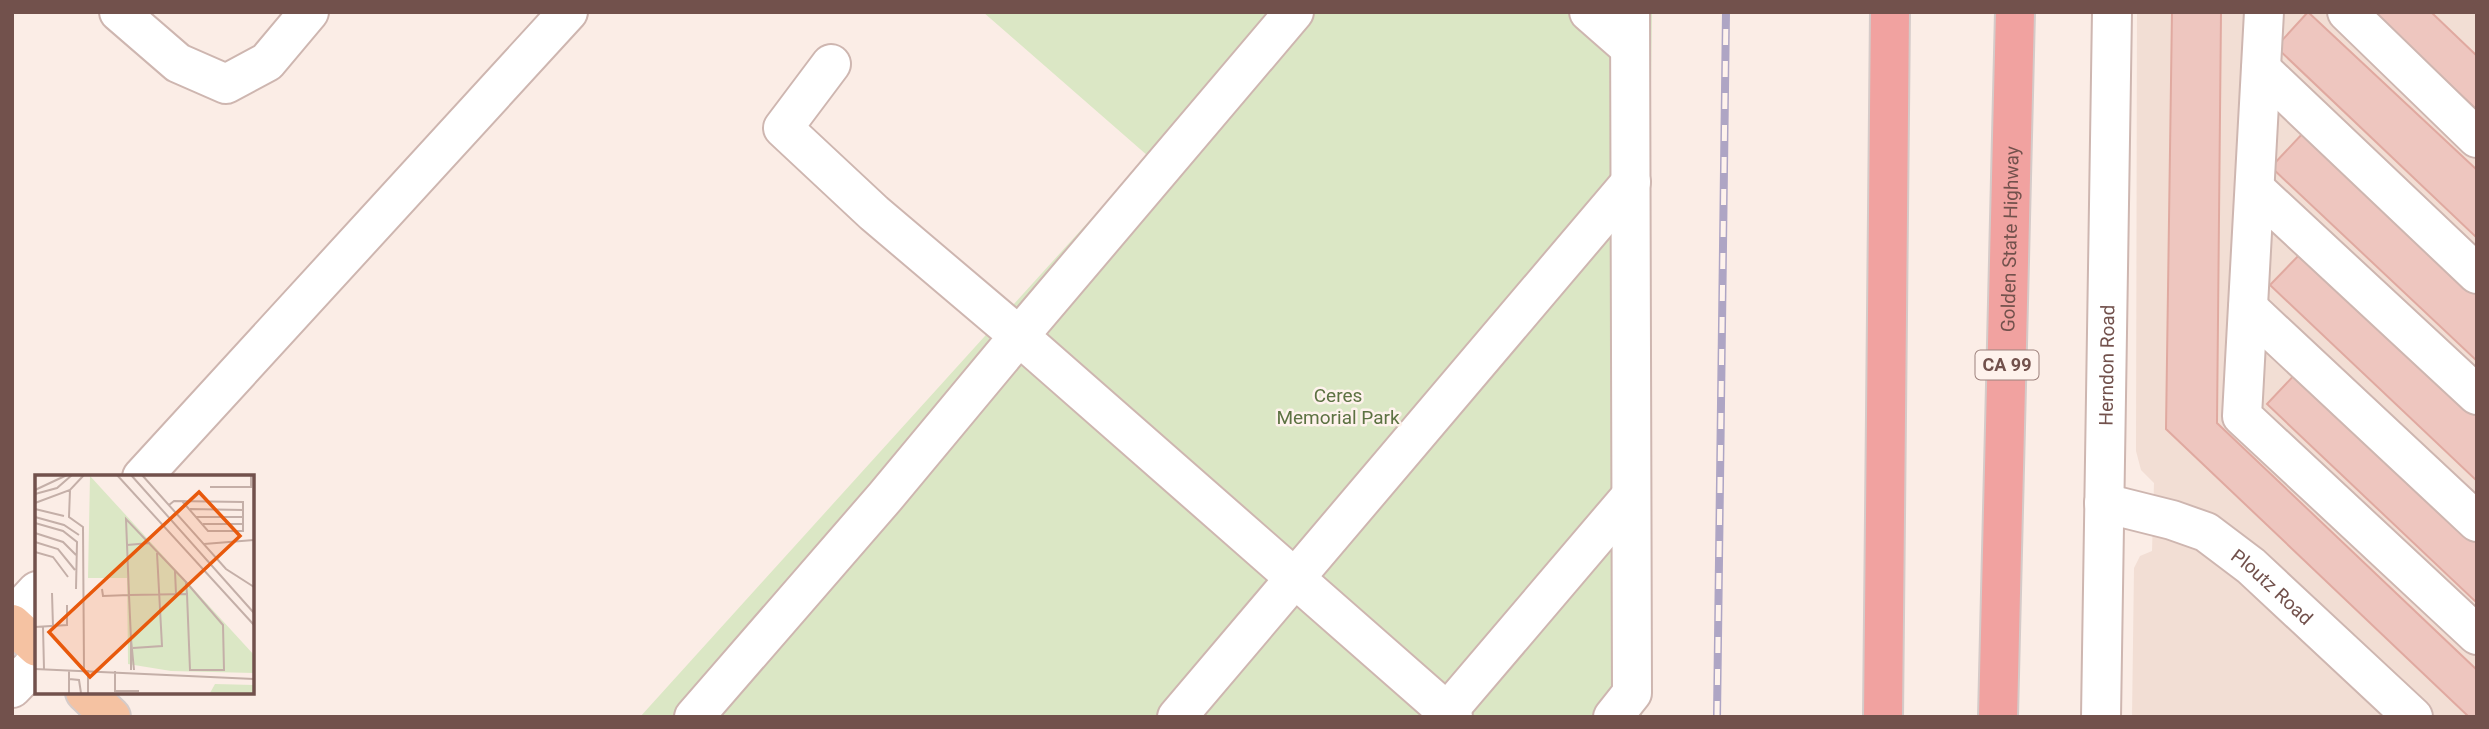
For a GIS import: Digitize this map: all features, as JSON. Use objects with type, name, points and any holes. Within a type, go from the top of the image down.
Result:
[{"type":"highway","points":[[1883,717],[1890,12]]},
{"type":"highway","name":"Golden State Highway","points":[[1998,717],[2015,12]]},
{"type":"main road","points":[[12,624],[35,645]]},
{"type":"main road","points":[[87,694],[111,717]]},
{"type":"street","points":[[119,12],[178,63],[226,84],[267,62],[309,12]]},
{"type":"street","points":[[144,475],[568,12]]},
{"type":"street","points":[[694,717],[886,497],[1294,12]]},
{"type":"street","points":[[1589,12],[1630,30],[1631,496],[1625,709]]},
{"type":"street","name":"Herndon Road","points":[[2101,717],[2112,12]]},
{"type":"street","points":[[2264,12],[2242,416],[2477,635]]},
{"type":"street","points":[[2347,12],[2477,138]]},
{"type":"street","points":[[831,64],[783,128],[874,213],[1019,336],[1450,715],[1631,496]]},
{"type":"street","points":[[2261,69],[2477,274]]},
{"type":"street","points":[[1177,717],[1631,182]]},
{"type":"street","points":[[2255,189],[2477,395]]},
{"type":"street","points":[[2248,308],[2477,522]]},
{"type":"street","name":"Ploutz Road","points":[[2104,503],[2207,532],[2251,566],[2413,717]]},
{"type":"street","points":[[12,618],[35,594]]},
{"type":"street","points":[[12,688],[35,664]]},
{"type":"shaded area","points":[[2137,12],[2477,12],[2477,717],[2132,717],[2134,568],[2140,556],[2152,551],[2154,483],[2141,470],[2136,451]]},
{"type":"green space","name":"Ceres Memorial Park","points":[[983,12],[1652,12],[1642,717],[640,717],[1148,156]]},
{"type":"building","points":[[2172,12],[2221,12],[2217,423],[2477,670],[2477,717],[2469,717],[2166,429]]},
{"type":"building","points":[[2308,12],[2477,170],[2477,238],[2276,47]]},
{"type":"building","points":[[2373,12],[2431,12],[2477,56],[2477,110]]},
{"type":"building","points":[[2305,131],[2477,293],[2477,361],[2271,167]]},
{"type":"building","points":[[2303,251],[2477,415],[2477,481],[2270,285]]},
{"type":"building","points":[[2300,369],[2477,536],[2477,603],[2267,404]]},
{"type":"railway","points":[[1717,717],[1726,12]]}]
